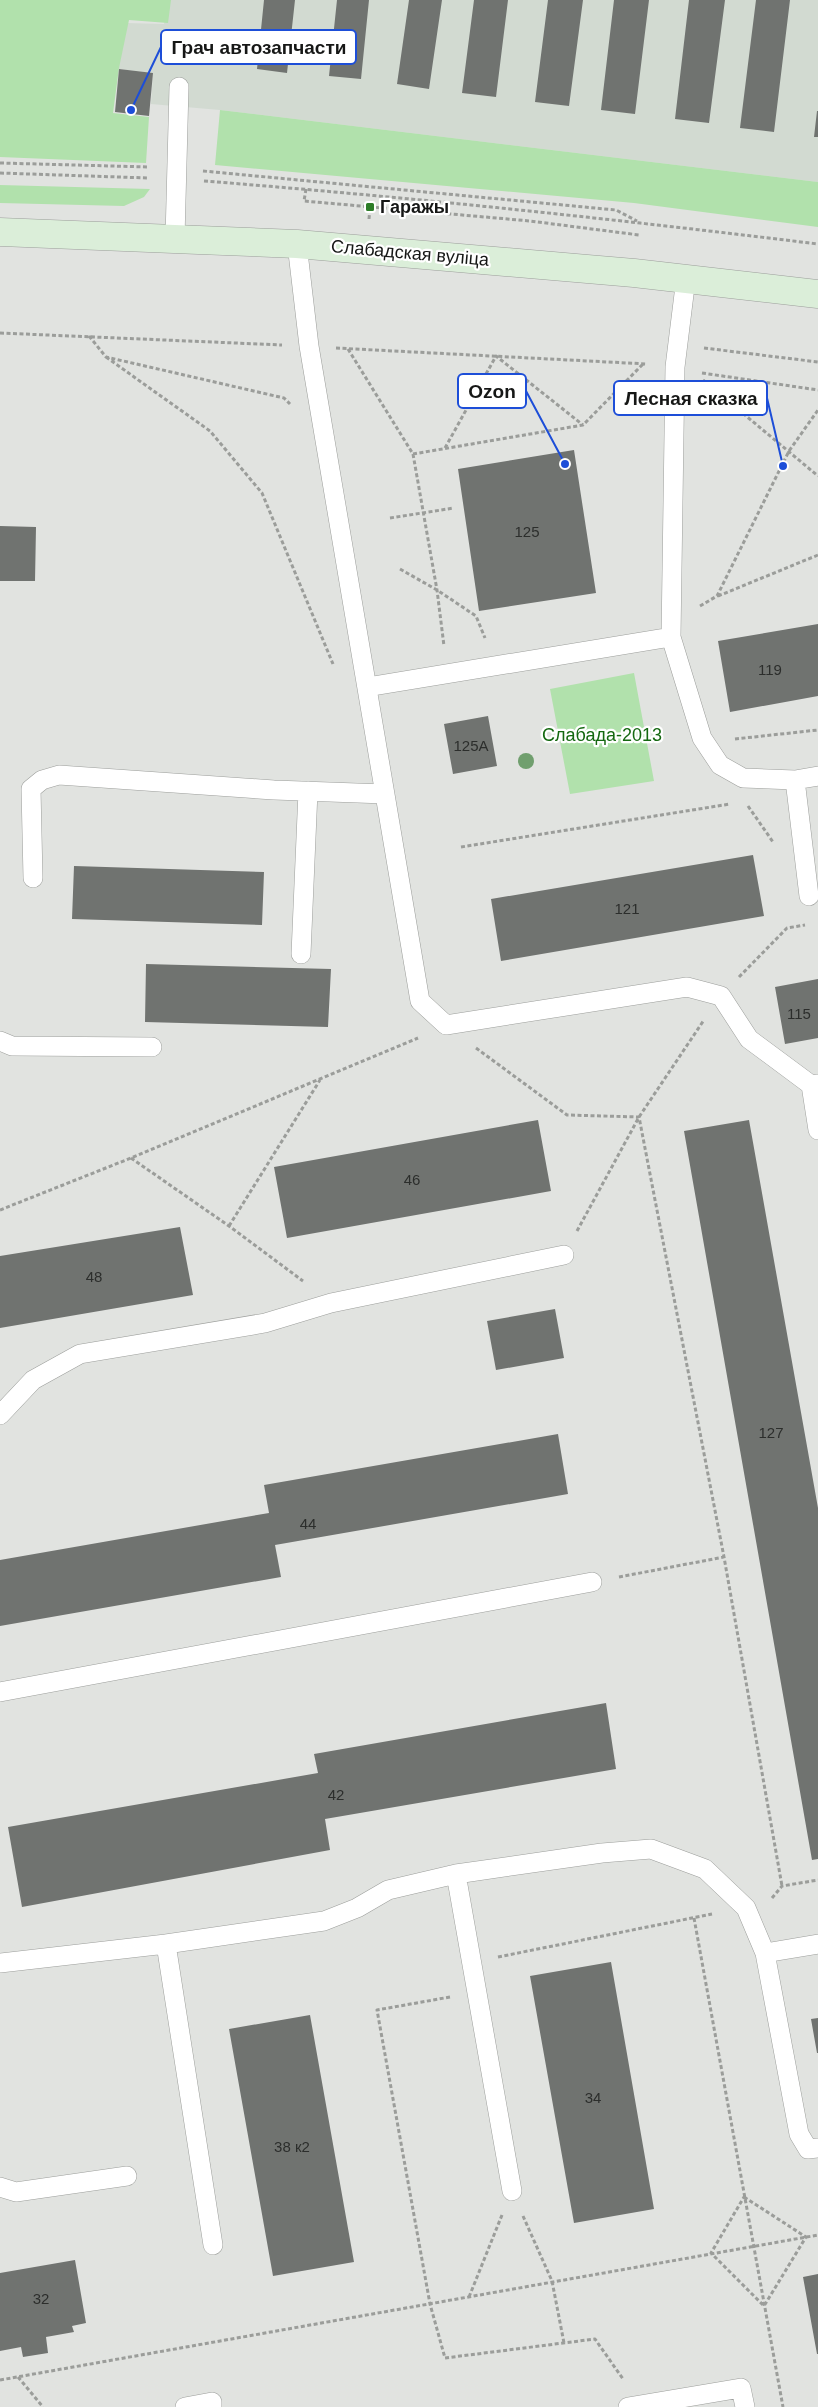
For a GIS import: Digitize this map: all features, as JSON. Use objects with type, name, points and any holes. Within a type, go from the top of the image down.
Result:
[{"type":"main road","name":"Слабадская вуліца","points":[[0,232],[297,244],[686,278],[818,294]]},
{"type":"lane","points":[[175,238],[179,86]]},
{"type":"lane","points":[[297,244],[309,346],[420,1001],[446,1025],[687,987],[721,996],[749,1039],[814,1085],[818,1130]]},
{"type":"lane","points":[[686,278],[684,369],[671,637],[702,738],[720,765],[743,778],[794,780],[818,776]]},
{"type":"lane","points":[[367,687],[671,637]]},
{"type":"lane","points":[[33,878],[31,789],[42,780],[59,775],[385,794]]},
{"type":"lane","points":[[794,780],[809,896]]},
{"type":"lane","points":[[301,954],[308,791]]},
{"type":"lane","points":[[0,1041],[12,1046],[152,1047]]},
{"type":"lane","points":[[0,1415],[33,1380],[80,1354],[265,1323],[331,1303],[564,1255]]},
{"type":"lane","points":[[0,1692],[592,1582]]},
{"type":"lane","points":[[0,1964],[166,1944],[324,1921],[357,1908],[388,1890],[456,1874],[602,1853],[651,1849],[705,1868],[746,1908],[765,1953],[799,2134],[808,2149],[818,2148]]},
{"type":"lane","points":[[456,1874],[512,2191]]},
{"type":"lane","points":[[166,1944],[213,2245]]},
{"type":"lane","points":[[765,1953],[818,1944]]},
{"type":"lane","points":[[0,2187],[16,2192],[127,2176]]},
{"type":"lane","points":[[634,2406],[741,2388],[745,2407]]},
{"type":"lane","points":[[185,2407],[212,2402],[212,2407]]},
{"type":"path","points":[[0,163],[176,174],[616,210],[640,222]]},
{"type":"path","points":[[0,173],[176,174],[306,189],[640,222],[818,244]]},
{"type":"path","points":[[306,189],[304,201],[530,221],[639,235]]},
{"type":"path","points":[[0,333],[89,335],[643,364],[818,390]]},
{"type":"path","points":[[89,335],[106,357],[210,431],[262,493],[334,666]]},
{"type":"path","points":[[684,369],[696,347],[818,362]]},
{"type":"path","points":[[348,349],[414,454],[422,511],[437,590],[443,646],[452,644]]},
{"type":"path","points":[[496,356],[583,425]]},
{"type":"path","points":[[444,449],[496,356]]},
{"type":"path","points":[[106,357],[284,398],[291,405]]},
{"type":"path","points":[[414,454],[583,425],[643,364]]},
{"type":"path","points":[[684,369],[818,476]]},
{"type":"path","points":[[717,596],[789,451],[818,410]]},
{"type":"path","points":[[390,518],[422,511],[454,508]]},
{"type":"path","points":[[672,613],[684,614],[717,596],[818,555]]},
{"type":"path","points":[[400,569],[437,590],[476,616],[485,638]]},
{"type":"path","points":[[476,640],[494,637]]},
{"type":"path","points":[[728,732],[734,739],[818,730]]},
{"type":"path","points":[[745,801],[777,848]]},
{"type":"path","points":[[461,847],[736,803]]},
{"type":"path","points":[[564,1255],[639,1117],[721,996],[787,928],[810,924]]},
{"type":"path","points":[[0,1210],[320,1080],[446,1025],[567,1115],[639,1117]]},
{"type":"path","points":[[229,1226],[320,1080]]},
{"type":"path","points":[[639,1117],[724,1557],[782,1886],[818,1880]]},
{"type":"path","points":[[131,1158],[229,1226],[331,1303]]},
{"type":"path","points":[[592,1582],[724,1557]]},
{"type":"path","points":[[471,1963],[746,1908]]},
{"type":"path","points":[[694,1918],[782,2407]]},
{"type":"path","points":[[477,1992],[377,2010],[430,2304],[445,2358],[595,2339],[634,2406]]},
{"type":"path","points":[[512,2191],[552,2281],[564,2343]]},
{"type":"path","points":[[469,2297],[512,2191]]},
{"type":"path","points":[[744,2197],[806,2237]]},
{"type":"path","points":[[711,2254],[744,2197]]},
{"type":"path","points":[[0,2380],[818,2234]]},
{"type":"path","points":[[764,2306],[806,2237]]},
{"type":"path","points":[[711,2254],[764,2306]]},
{"type":"path","points":[[18,2377],[43,2407]]},
{"type":"shaded area","points":[[168,0],[818,0],[818,182],[220,110],[151,104],[153,73],[118,69],[126,23],[164,24]]},
{"type":"green space","points":[[0,0],[171,0],[168,23],[129,20],[119,68],[113,113],[149,117],[146,163],[0,157]]},
{"type":"green space","points":[[220,110],[818,182],[818,227],[634,203],[215,165]]},
{"type":"green space","points":[[0,185],[150,189],[144,197],[124,206],[0,203]]},
{"type":"green space","name":"Слабада-2013","points":[[634,673],[654,781],[570,794],[550,689]]},
{"type":"building","points":[[264,0],[295,0],[287,73],[257,69]]},
{"type":"building","points":[[337,0],[369,0],[361,79],[329,76]]},
{"type":"building","points":[[409,0],[442,0],[429,89],[397,84]]},
{"type":"building","points":[[474,0],[508,0],[496,97],[462,93]]},
{"type":"building","points":[[548,0],[583,0],[569,106],[535,102]]},
{"type":"building","points":[[614,0],[649,0],[635,114],[601,110]]},
{"type":"building","points":[[689,0],[725,0],[709,123],[675,119]]},
{"type":"building","points":[[756,0],[790,0],[774,132],[740,128]]},
{"type":"building","points":[[119,69],[153,73],[149,116],[115,112]]},
{"type":"building","points":[[817,111],[818,137],[814,137]]},
{"type":"building","points":[[574,450],[596,593],[479,611],[458,469]]},
{"type":"building","points":[[0,526],[36,527],[35,581],[0,581]]},
{"type":"building","points":[[818,624],[818,696],[730,712],[718,641]]},
{"type":"building","points":[[488,716],[497,766],[453,774],[444,724]]},
{"type":"building","points":[[753,855],[764,916],[501,961],[491,899]]},
{"type":"building","points":[[74,866],[264,872],[262,925],[72,919]]},
{"type":"building","points":[[146,964],[331,969],[328,1027],[145,1022]]},
{"type":"building","points":[[818,979],[818,1038],[785,1044],[775,987]]},
{"type":"building","points":[[538,1120],[551,1191],[287,1238],[274,1167]]},
{"type":"building","points":[[749,1120],[818,1508],[818,1859],[812,1860],[684,1131]]},
{"type":"building","points":[[180,1227],[193,1295],[0,1328],[0,1256]]},
{"type":"building","points":[[555,1309],[564,1358],[496,1370],[487,1321]]},
{"type":"building","points":[[558,1434],[568,1494],[275,1545],[281,1577],[0,1626],[0,1560],[269,1513],[264,1485]]},
{"type":"building","points":[[606,1703],[616,1769],[325,1819],[330,1850],[22,1907],[8,1827],[318,1773],[314,1754]]},
{"type":"building","points":[[611,1962],[654,2209],[574,2223],[530,1976]]},
{"type":"building","points":[[310,2015],[354,2262],[273,2276],[229,2029]]},
{"type":"building","points":[[818,2018],[818,2053],[817,2053],[811,2019]]},
{"type":"building","points":[[75,2260],[86,2323],[72,2326],[74,2332],[46,2337],[48,2353],[23,2357],[21,2347],[0,2351],[0,2273]]},
{"type":"building","points":[[818,2274],[818,2354],[817,2354],[803,2277]]},
{"type":"place","name":"Грач автозапчасти","points":[[131,110]]},
{"type":"place","name":"Гаражы","points":[[370,207]]},
{"type":"place","name":"Ozon","points":[[565,464]]},
{"type":"place","name":"Лесная сказка","points":[[783,466]]}]
